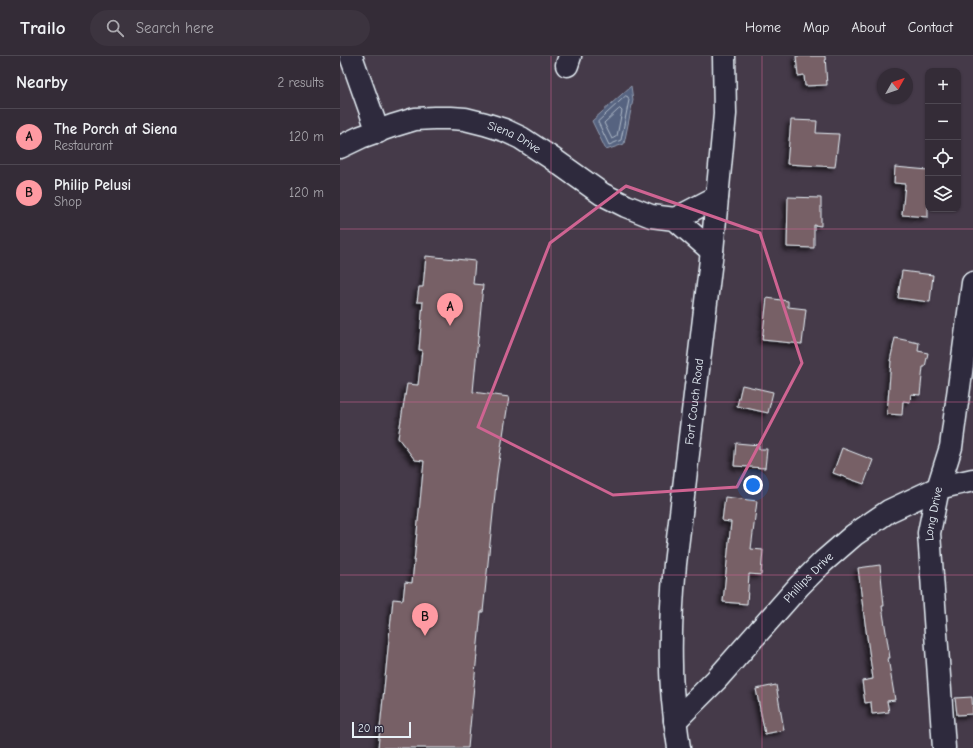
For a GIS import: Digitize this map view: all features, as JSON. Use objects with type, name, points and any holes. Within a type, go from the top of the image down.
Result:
[{"type":"street","points":[[351,56],[378,132]]},
{"type":"street","name":"Fort Couch Road","points":[[679,748],[675,721],[671,667],[671,614],[675,564],[712,251],[725,114],[724,56]]},
{"type":"street","name":"Siena Drive","points":[[340,147],[361,137],[416,119],[465,119],[504,130],[521,138],[602,194],[626,206],[651,216],[675,219]]},
{"type":"street","points":[[712,251],[675,219],[717,197]]},
{"type":"street","name":"Long Drive","points":[[944,748],[929,533],[938,488],[952,447],[973,283]]},
{"type":"street","name":"Phillips Drive","points":[[675,721],[716,680],[799,586],[824,561],[854,535],[889,511],[938,488],[973,480]]},
{"type":"highlighted area","points":[[626,186],[760,233],[802,363],[737,487],[613,495],[478,427],[550,243]]},
{"type":"water","points":[[631,86],[633,100],[624,144],[606,150],[592,121]]},
{"type":"building","points":[[796,56],[825,56],[827,85],[805,86],[804,75],[798,76]]},
{"type":"building","points":[[791,120],[817,121],[816,133],[839,134],[835,167],[787,164]]},
{"type":"building","points":[[895,167],[925,170],[925,212],[928,212],[928,217],[902,215],[905,184],[894,183]]},
{"type":"building","points":[[788,197],[821,198],[821,226],[814,225],[814,248],[787,247]]},
{"type":"building","points":[[426,256],[475,261],[473,284],[483,285],[473,392],[509,397],[497,474],[483,612],[481,612],[468,748],[378,748],[393,599],[403,600],[405,582],[412,583],[424,461],[415,460],[398,438],[407,384],[418,385],[422,350],[419,350],[423,302],[417,302],[419,287],[423,287]]},
{"type":"building","points":[[902,271],[933,275],[930,302],[898,298]]},
{"type":"building","points":[[767,298],[788,301],[788,307],[806,309],[802,344],[762,340]]},
{"type":"building","points":[[895,338],[919,343],[918,351],[928,353],[925,367],[923,367],[920,395],[911,394],[910,402],[903,401],[902,415],[887,414],[890,361]]},
{"type":"building","points":[[742,385],[773,392],[768,413],[737,406]]},
{"type":"building","points":[[736,443],[759,445],[759,449],[767,449],[765,468],[734,466]]},
{"type":"building","points":[[842,448],[873,460],[864,484],[833,473]]},
{"type":"building","points":[[725,497],[757,501],[751,549],[763,550],[761,575],[749,574],[747,604],[723,602],[731,522],[722,521]]},
{"type":"building","points":[[880,565],[884,606],[882,606],[895,700],[887,701],[889,712],[872,714],[871,702],[865,703],[862,681],[873,679],[858,568]]},
{"type":"building","points":[[776,685],[784,730],[765,734],[756,689]]},
{"type":"building","points":[[972,697],[973,714],[957,715],[955,698]]},
{"type":"place","name":"The Porch at Siena","points":[[450,326]]},
{"type":"place","name":"Philip Pelusi","points":[[425,636]]}]
